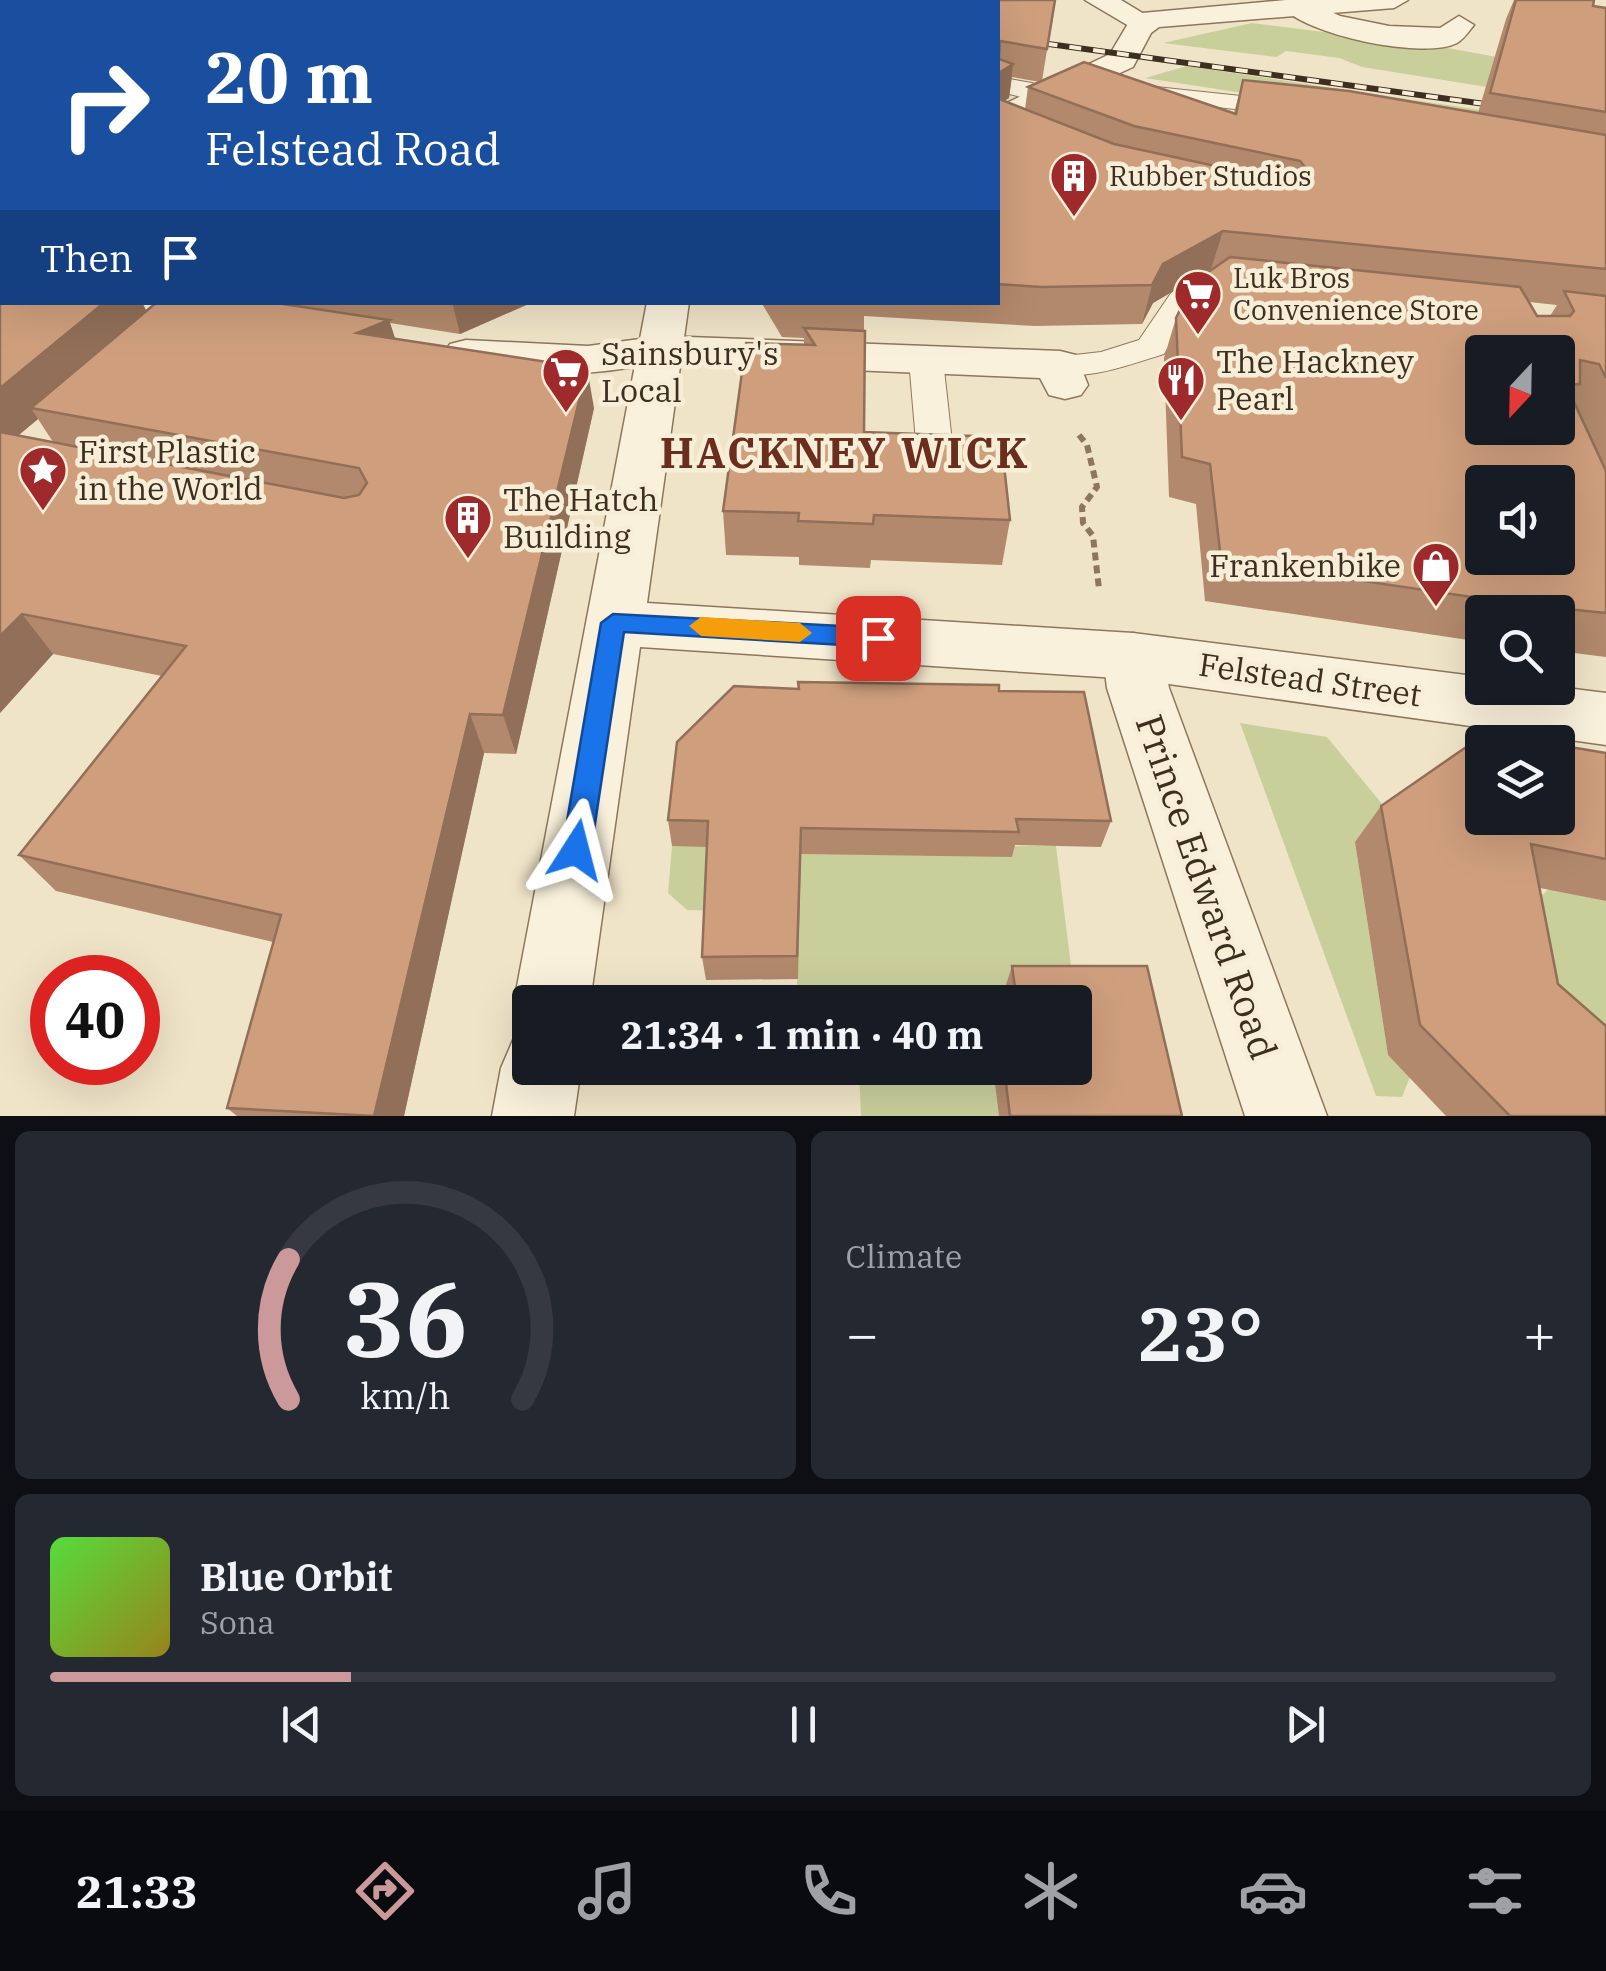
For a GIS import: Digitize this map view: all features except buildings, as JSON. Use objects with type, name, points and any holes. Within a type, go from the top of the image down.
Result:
[{"type":"street","points":[[1099,0],[1144,23],[1169,16],[1394,0]]},
{"type":"street","points":[[1296,6],[1330,24],[1426,37],[1448,36],[1458,25]]},
{"type":"street","points":[[1000,120],[1122,60],[1144,23]]},
{"type":"street","points":[[162,316],[263,322]]},
{"type":"street","points":[[416,347],[558,362],[613,360],[665,326],[1062,376]]},
{"type":"street","points":[[555,985],[665,326]]},
{"type":"street","name":"Felstead Street","points":[[613,623],[1117,631],[1606,719]]},
{"type":"street","name":"Prince Edward Road","points":[[1117,631],[1286,1116]]},
{"type":"street","points":[[533,1116],[538,1085]]},
{"type":"lane","points":[[1084,80],[1172,97],[1319,112]]},
{"type":"lane","points":[[1000,84],[1047,97]]},
{"type":"lane","points":[[1000,122],[1032,136]]},
{"type":"lane","points":[[1062,376],[1152,347],[1166,313],[1211,282],[1268,288]]},
{"type":"lane","points":[[926,360],[934,442]]},
{"type":"path","points":[[1062,376],[1072,425],[1087,445],[1097,487],[1082,507],[1082,523],[1094,536],[1117,631]]},
{"type":"green space","points":[[1252,23],[1442,47],[1606,77],[1606,106],[1362,67],[1339,58],[1286,51],[1277,57],[1163,43]]},
{"type":"green space","points":[[1187,66],[1602,128],[1374,113],[1145,78]]},
{"type":"green space","points":[[1240,723],[1327,737],[1392,816],[1355,842],[1388,1055],[1410,1077],[1402,1097],[1376,1096]]},
{"type":"green space","points":[[672,846],[1056,846],[1073,985],[797,985],[799,913],[687,910],[668,893]]},
{"type":"green space","points":[[1549,889],[1606,901],[1606,1094],[1505,927]]},
{"type":"green space","points":[[860,1085],[995,1085],[999,1116],[861,1116]]},
{"type":"railway","points":[[1000,37],[1507,107]]},
{"type":"slow traffic","points":[[701,626],[800,633]]},
{"type":"place","name":"Rubber Studios","points":[[1074,218]]},
{"type":"place","name":"Luk Bros Convenience Store","points":[[1198,336]]},
{"type":"place","name":"Sainsbury's Local","points":[[566,414]]},
{"type":"place","name":"The Hackney Pearl","points":[[1181,422]]},
{"type":"place","name":"First Plastic in the World","points":[[43,512]]},
{"type":"place","name":"The Hatch Building","points":[[468,560]]},
{"type":"place","name":"Frankenbike","points":[[1436,608]]},
{"type":"district","name":"HACKNEY WICK","points":[[845,453]]},
{"type":"route","points":[[576,850],[613,623],[878,638]]}]
